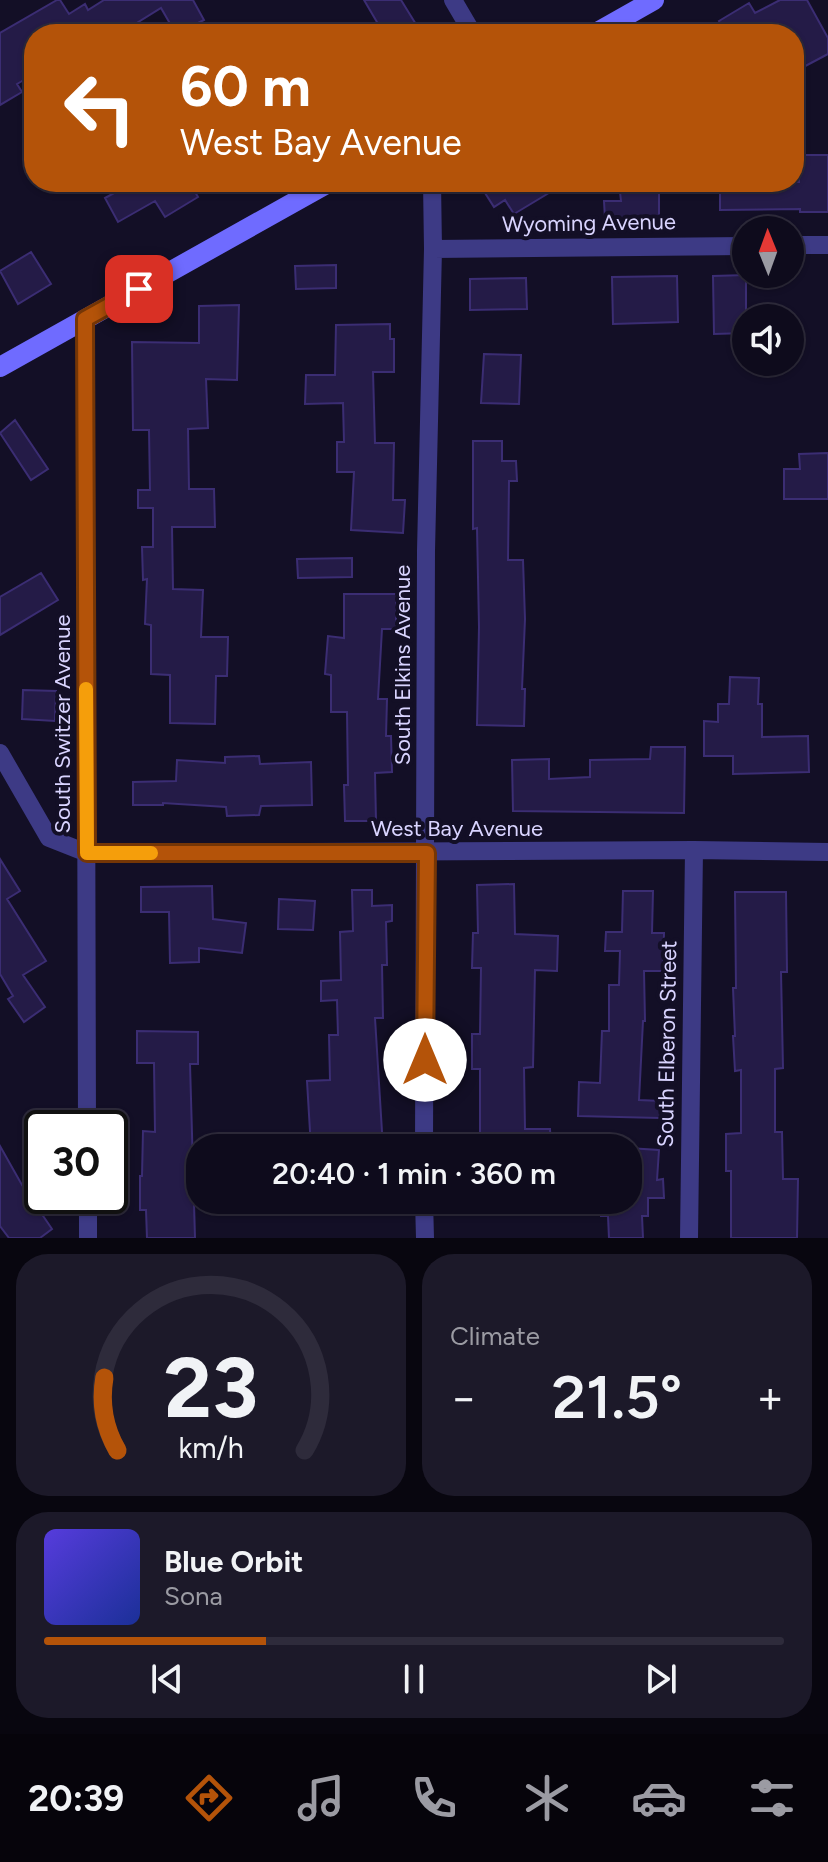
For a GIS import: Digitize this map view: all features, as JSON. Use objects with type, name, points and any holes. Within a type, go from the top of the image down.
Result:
[{"type":"street","points":[[453,0],[467,24]]},
{"type":"street","points":[[612,24],[654,0]]},
{"type":"street","points":[[0,367],[312,192]]},
{"type":"street","name":"South Elkins Avenue","points":[[424,1134],[426,551],[432,192]]},
{"type":"street","points":[[804,245],[828,245]]},
{"type":"street","name":"Wyoming Avenue","points":[[433,249],[732,246]]},
{"type":"street","name":"South Switzer Avenue","points":[[85,319],[87,1110]]},
{"type":"street","points":[[0,753],[49,838],[87,853]]},
{"type":"street","name":"South Elberon Street","points":[[689,1238],[694,850]]},
{"type":"street","name":"West Bay Avenue","points":[[87,853],[828,852]]},
{"type":"street","points":[[88,1214],[88,1238]]},
{"type":"street","points":[[424,1214],[425,1238]]},
{"type":"building","points":[[57,0],[69,14],[85,4],[88,10],[104,0],[193,0],[204,20],[196,24],[170,24],[161,8],[135,24],[24,24],[24,80],[17,84],[22,92],[0,105],[0,33]]},
{"type":"building","points":[[364,0],[401,0],[416,24],[378,24]]},
{"type":"building","points":[[780,0],[807,0],[828,38],[828,54],[804,67],[804,24],[721,24],[719,21],[749,3],[755,13]]},
{"type":"building","points":[[804,155],[828,155],[828,212],[800,212],[800,209],[720,210],[720,192],[804,192]]},
{"type":"building","points":[[116,192],[195,192],[198,197],[165,217],[155,201],[118,222],[105,198]]},
{"type":"building","points":[[484,192],[550,192],[514,214],[505,200],[494,207]]},
{"type":"building","points":[[620,192],[659,192],[659,217],[605,219],[604,201],[621,201]]},
{"type":"building","points":[[31,252],[51,284],[18,304],[0,271]]},
{"type":"building","points":[[336,265],[336,288],[296,289],[295,266]]},
{"type":"building","points":[[732,275],[732,288],[746,288],[746,304],[732,304],[732,333],[714,334],[713,276]]},
{"type":"building","points":[[677,276],[678,322],[613,324],[612,277]]},
{"type":"building","points":[[526,278],[527,309],[470,310],[470,279]]},
{"type":"building","points":[[239,305],[237,380],[206,379],[208,428],[188,429],[189,489],[214,489],[215,527],[172,527],[173,589],[203,590],[201,637],[228,637],[227,676],[216,676],[215,724],[170,723],[170,675],[151,674],[151,625],[145,624],[147,579],[143,580],[142,547],[153,547],[153,508],[138,508],[138,490],[150,490],[149,430],[133,430],[132,342],[199,343],[199,306]]},
{"type":"building","points":[[390,324],[390,339],[394,339],[394,372],[373,372],[375,443],[394,443],[393,500],[405,500],[403,533],[351,530],[354,472],[337,472],[337,442],[344,442],[343,403],[305,404],[306,375],[335,375],[336,325]]},
{"type":"building","points":[[484,354],[521,355],[519,404],[481,403]]},
{"type":"building","points":[[15,420],[48,469],[31,480],[0,433]]},
{"type":"building","points":[[473,441],[502,441],[502,461],[516,461],[517,481],[509,481],[508,560],[523,560],[524,726],[477,725],[479,627],[477,528],[473,529]]},
{"type":"building","points":[[828,453],[828,499],[784,499],[784,469],[800,469],[799,454]]},
{"type":"building","points":[[352,558],[352,577],[298,578],[297,559]]},
{"type":"building","points":[[41,573],[58,600],[0,635],[0,597]]},
{"type":"building","points":[[344,594],[396,594],[396,629],[382,629],[378,699],[387,699],[386,736],[391,736],[392,772],[375,773],[376,821],[345,821],[347,712],[331,712],[331,675],[325,674],[328,636],[344,638]]},
{"type":"building","points":[[730,677],[759,678],[762,737],[808,736],[809,772],[733,774],[733,756],[704,756],[704,721],[718,722],[718,704],[729,704]]},
{"type":"building","points":[[23,690],[56,691],[55,721],[22,719]]},
{"type":"building","points":[[651,747],[685,747],[684,813],[513,811],[512,760],[549,759],[549,779],[590,777],[590,760],[650,759]]},
{"type":"building","points":[[259,756],[260,764],[311,762],[312,805],[261,806],[259,815],[227,816],[226,807],[163,803],[133,805],[133,782],[176,781],[177,760],[225,763],[225,757]]},
{"type":"building","points":[[0,859],[20,891],[7,899],[46,961],[23,975],[45,1007],[24,1022],[8,999],[13,996],[0,974]]},
{"type":"building","points":[[514,884],[515,934],[558,936],[557,971],[535,970],[533,1067],[524,1068],[525,1129],[550,1129],[550,1134],[480,1134],[480,1069],[472,1069],[472,1034],[480,1034],[481,968],[472,968],[473,933],[478,933],[477,885]]},
{"type":"building","points":[[212,886],[213,919],[246,923],[242,953],[199,948],[199,962],[170,963],[169,912],[141,912],[141,887]]},
{"type":"building","points":[[352,890],[372,890],[372,906],[392,905],[392,921],[386,922],[387,965],[382,965],[383,1018],[375,1018],[382,1134],[310,1134],[307,1081],[330,1080],[329,1035],[338,1035],[337,1000],[321,1001],[321,981],[341,980],[340,932],[353,931]]},
{"type":"building","points":[[623,891],[653,891],[652,933],[664,933],[663,971],[644,971],[645,1021],[639,1100],[661,1101],[660,1118],[578,1116],[579,1082],[600,1083],[602,1031],[609,1031],[609,985],[619,985],[620,951],[605,951],[606,932],[622,932]]},
{"type":"building","points":[[735,892],[786,892],[787,972],[781,972],[783,1068],[775,1069],[775,1132],[782,1132],[783,1179],[798,1179],[797,1238],[731,1238],[731,1171],[726,1171],[726,1134],[741,1133],[741,1070],[735,1071],[733,1036]]},
{"type":"building","points":[[279,899],[315,901],[313,930],[278,929]]},
{"type":"building","points":[[137,1031],[198,1032],[198,1064],[190,1064],[192,1134],[186,1134],[186,1214],[194,1214],[195,1238],[147,1238],[146,1210],[140,1210],[140,1176],[143,1131],[155,1132],[154,1063],[137,1063]]},
{"type":"building","points":[[0,1146],[24,1188],[24,1214],[42,1214],[52,1229],[40,1238],[9,1238],[0,1226]]},
{"type":"building","points":[[642,1149],[659,1150],[657,1180],[663,1179],[664,1198],[648,1198],[648,1216],[642,1216],[643,1238],[609,1238],[608,1216],[601,1216],[642,1214]]},
{"type":"slow traffic","points":[[86,689],[87,853],[151,853]]},
{"type":"route","points":[[139,289],[85,319],[87,853],[427,853],[425,1060]]}]
